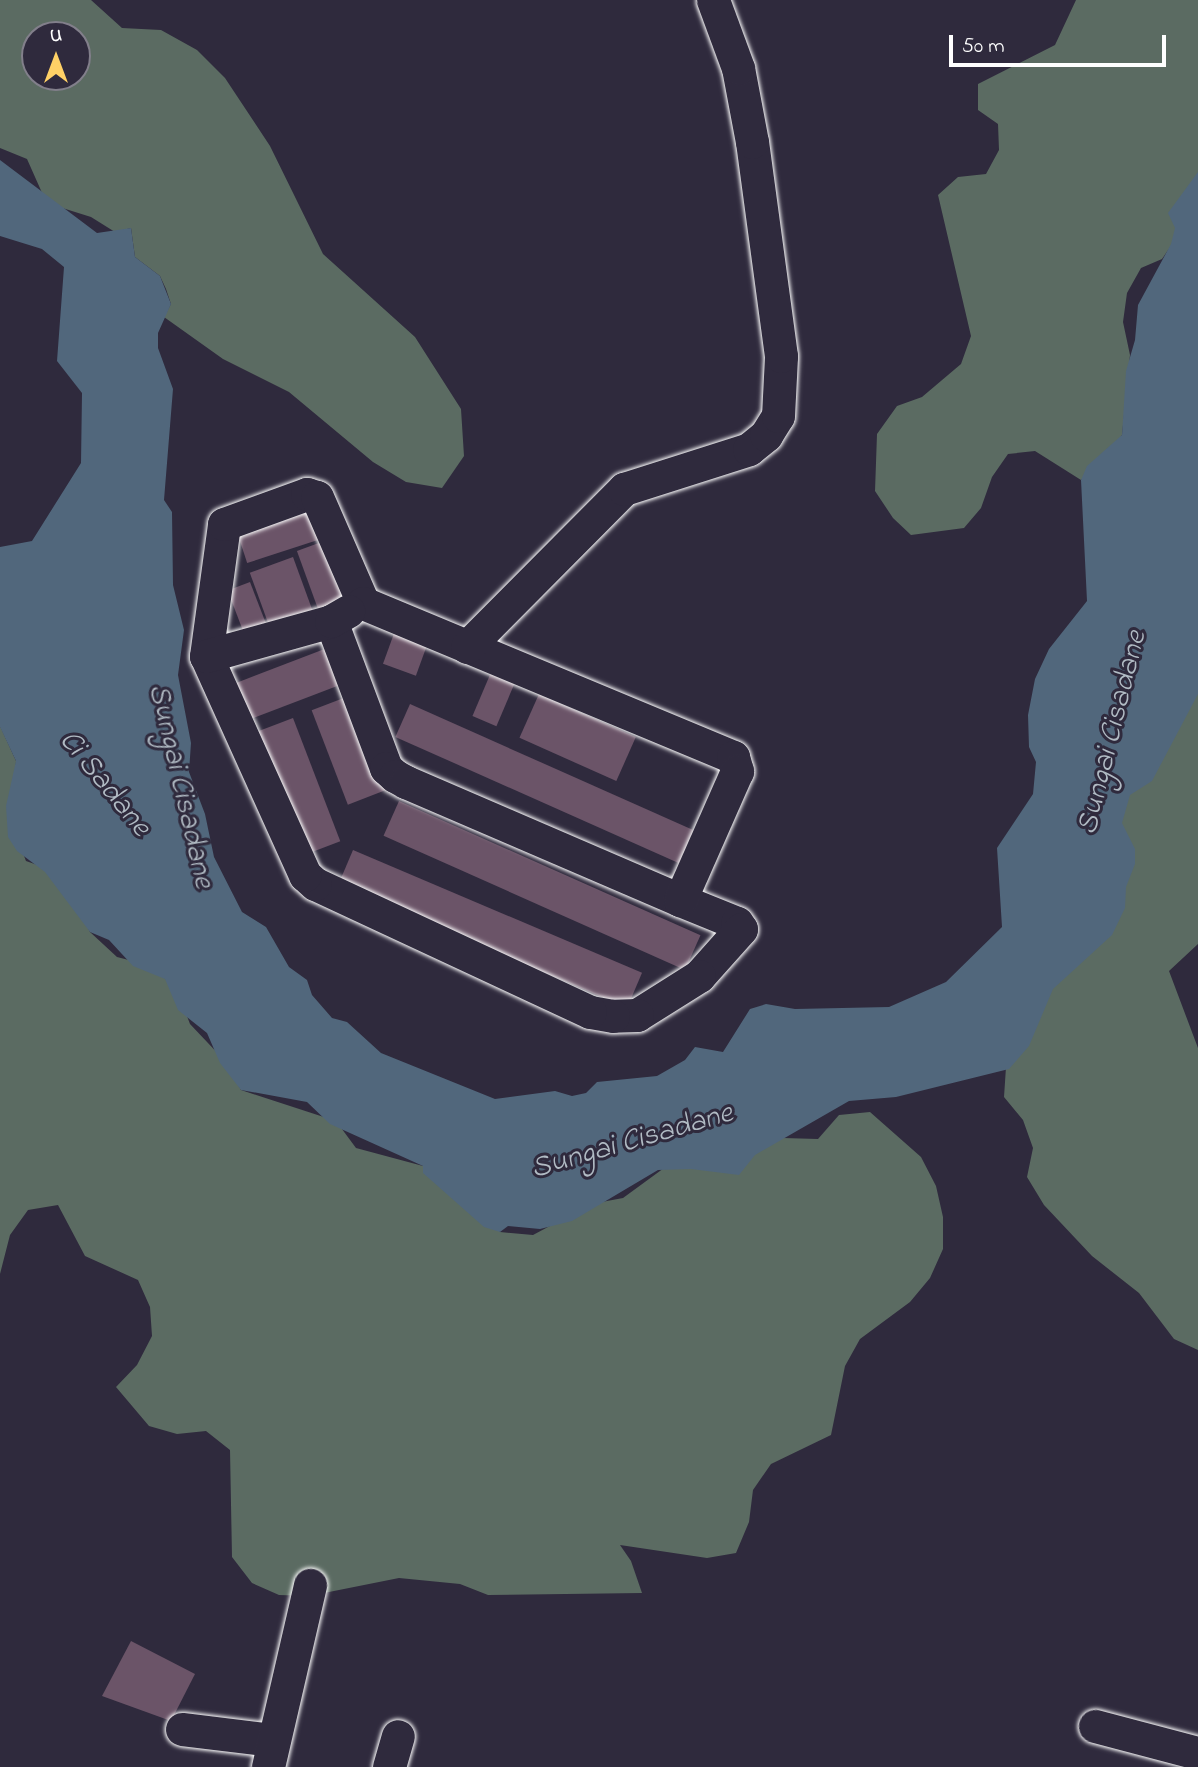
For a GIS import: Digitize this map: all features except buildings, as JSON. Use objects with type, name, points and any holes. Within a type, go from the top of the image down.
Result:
[{"type":"street","points":[[467,647],[624,489],[749,449],[766,435],[778,416],[781,356],[752,142],[738,68],[713,0]]},
{"type":"street","points":[[331,621],[386,768],[395,776],[680,900],[737,923],[738,936],[699,976],[637,1015],[613,1016],[590,1012],[315,884],[305,875],[206,656],[221,529],[229,519],[307,494],[317,496],[362,603],[733,757],[737,771],[680,900]]},
{"type":"street","points":[[206,656],[331,621],[362,603]]},
{"type":"street","points":[[182,1729],[271,1754],[310,1585]]},
{"type":"street","points":[[1096,1726],[1198,1753],[1193,1767]]},
{"type":"green space","points":[[0,0],[91,0],[122,28],[161,30],[197,50],[225,78],[270,146],[323,254],[415,337],[461,409],[464,456],[442,488],[406,482],[373,462],[289,392],[223,359],[164,317],[171,304],[166,289],[160,276],[135,257],[131,228],[115,232],[91,217],[56,206],[43,195],[27,159],[0,148]]},
{"type":"green space","points":[[1076,0],[1198,0],[1198,206],[1162,259],[1141,268],[1127,293],[1123,322],[1130,355],[1122,435],[1113,448],[1081,480],[1035,451],[1008,454],[992,477],[981,508],[964,528],[911,535],[893,518],[875,491],[877,434],[897,406],[922,397],[961,364],[971,336],[938,195],[958,177],[986,174],[999,150],[998,124],[978,110],[978,84],[1055,45]]},
{"type":"green space","points":[[1198,612],[1198,944],[1169,971],[1198,1048],[1198,1350],[1174,1339],[1139,1293],[1092,1256],[1044,1205],[1027,1177],[1033,1148],[1023,1120],[1004,1097],[1006,1067],[1115,821]]},
{"type":"green space","points":[[0,726],[16,761],[13,828],[26,861],[60,873],[90,932],[117,957],[152,966],[177,990],[190,1024],[225,1061],[241,1090],[336,1121],[356,1148],[423,1166],[500,1232],[533,1235],[591,1204],[623,1198],[675,1160],[753,1148],[783,1138],[818,1139],[839,1115],[870,1112],[921,1157],[936,1186],[943,1217],[943,1249],[930,1278],[910,1302],[860,1339],[845,1366],[831,1435],[771,1464],[753,1490],[749,1522],[736,1553],[707,1558],[620,1545],[631,1561],[642,1593],[488,1595],[460,1584],[399,1578],[309,1596],[279,1595],[252,1583],[232,1557],[230,1450],[206,1431],[177,1434],[149,1426],[116,1387],[137,1365],[152,1336],[150,1307],[138,1280],[85,1256],[58,1205],[28,1210],[10,1235],[0,1274]]},
{"type":"water","points":[[0,160],[97,233],[131,228],[135,257],[160,276],[171,304],[158,333],[158,348],[173,389],[164,500],[172,512],[173,585],[184,630],[178,675],[191,743],[189,772],[205,814],[214,857],[242,912],[266,927],[289,967],[307,980],[312,995],[332,1018],[347,1022],[381,1053],[495,1099],[555,1091],[572,1096],[586,1093],[597,1082],[657,1076],[685,1060],[695,1047],[723,1052],[750,1009],[766,1004],[795,1009],[889,1007],[946,982],[1002,927],[997,848],[1033,794],[1036,762],[1029,747],[1028,715],[1035,679],[1049,649],[1087,601],[1081,480],[1087,466],[1122,435],[1126,371],[1135,340],[1138,305],[1171,244],[1175,228],[1168,213],[1198,172],[1198,694],[1152,781],[1130,795],[1122,823],[1135,849],[1135,864],[1126,887],[1125,908],[1112,935],[1053,989],[1029,1046],[1009,1069],[896,1097],[849,1101],[755,1155],[739,1175],[691,1169],[658,1170],[572,1221],[540,1229],[508,1226],[500,1232],[484,1227],[423,1173],[423,1166],[330,1124],[307,1102],[241,1090],[220,1063],[207,1033],[178,1010],[165,979],[133,966],[109,940],[90,932],[45,872],[17,851],[8,837],[6,806],[16,761],[0,727],[0,547],[32,541],[81,463],[82,393],[57,361],[64,267],[42,249],[0,236]]},
{"type":"water label","name":"Sungai Cisadane","points":[[1113,733]]},
{"type":"water label","name":"Ci Sadane","points":[[104,784]]},
{"type":"water label","name":"Sungai Cisadane","points":[[180,786]]},
{"type":"water label","name":"Sungai Cisadane","points":[[632,1142]]}]
